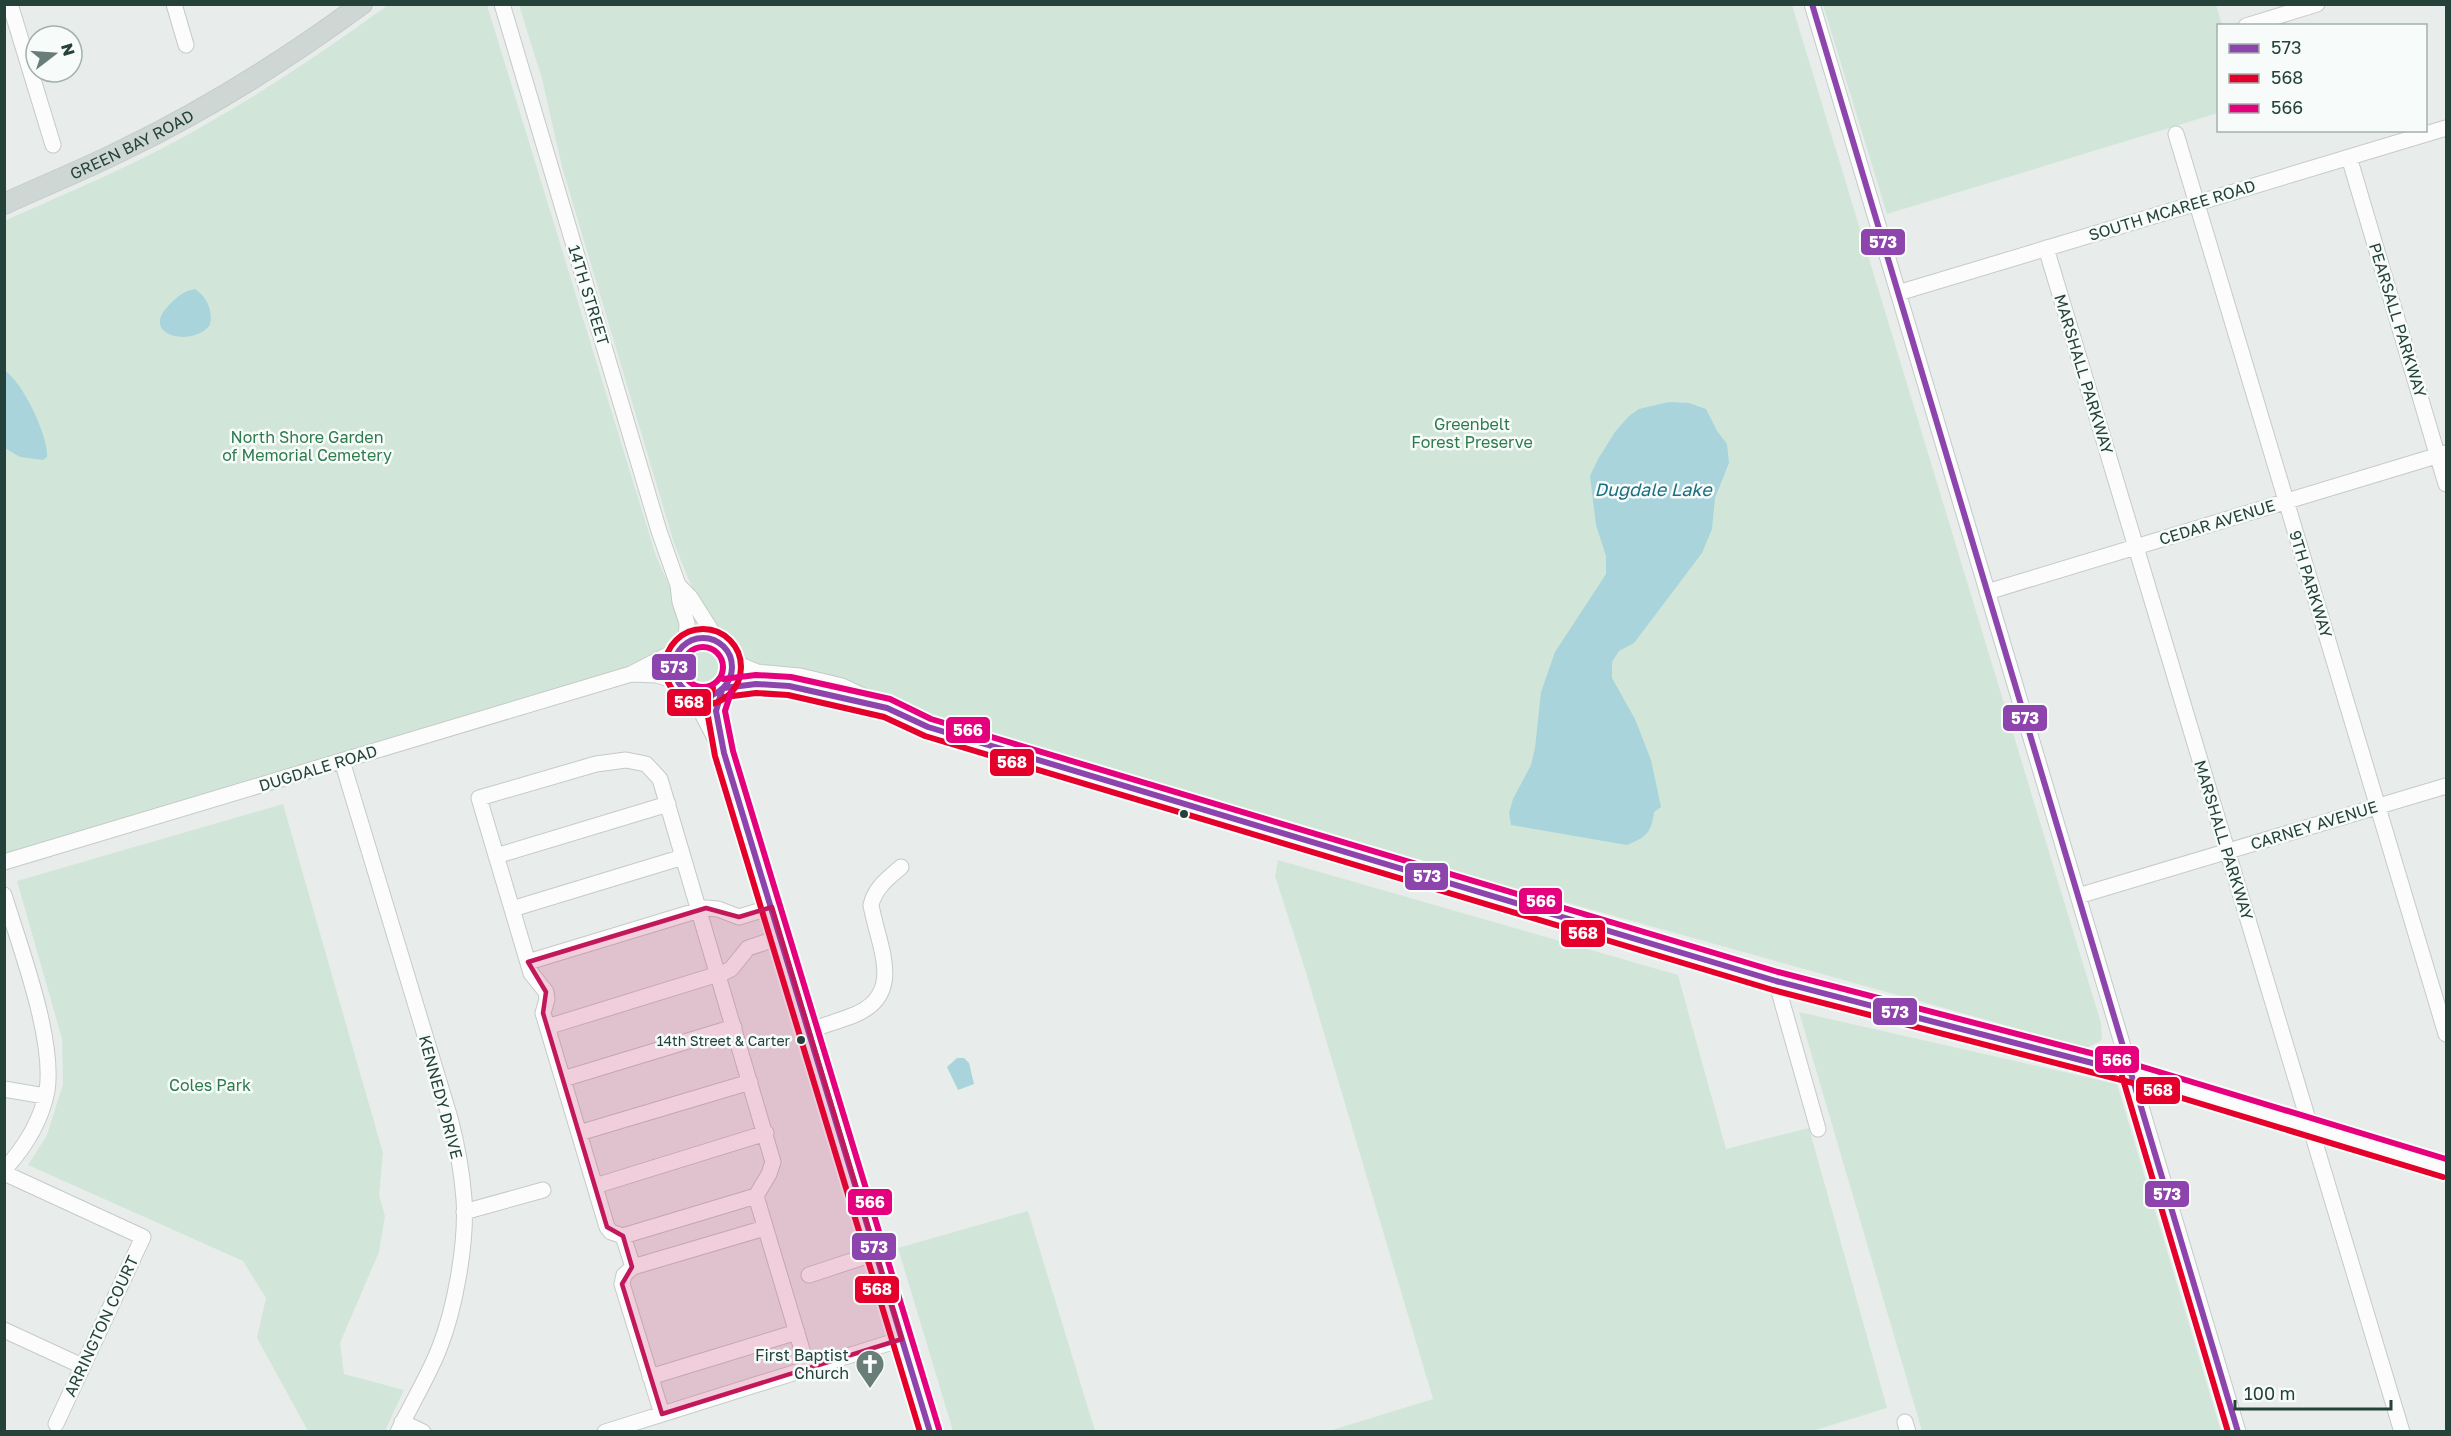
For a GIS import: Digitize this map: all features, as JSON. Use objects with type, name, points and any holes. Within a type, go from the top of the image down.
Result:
[{"type":"main road","name":"GREEN BAY ROAD","points":[[4,204],[121,152],[194,113],[256,77],[362,4]]},
{"type":"street","points":[[10,4],[53,145]]},
{"type":"street","points":[[174,4],[186,45]]},
{"type":"street","name":"14TH STREET","points":[[502,4],[656,521],[678,585],[680,602],[687,623],[683,646]]},
{"type":"street","points":[[1812,4],[2238,1431]]},
{"type":"street","points":[[2252,24],[2317,4]]},
{"type":"street","name":"SOUTH MCAREE ROAD","points":[[1898,292],[2446,128]]},
{"type":"street","name":"9TH PARKWAY","points":[[2176,134],[2446,1034]]},
{"type":"street","name":"PEARSALL PARKWAY","points":[[2349,157],[2442,454],[2446,484]]},
{"type":"street","name":"MARSHALL PARKWAY","points":[[2046,248],[2402,1431]]},
{"type":"street","name":"CEDAR AVENUE","points":[[1987,592],[2442,454]]},
{"type":"street","name":"14TH STREET","points":[[678,585],[690,597],[718,641]]},
{"type":"street","points":[[631,674],[701,638],[718,641],[731,659],[757,672],[800,676],[842,686],[928,727],[1096,779],[1776,981],[2131,1073],[2310,1125],[2446,1168]]},
{"type":"street","points":[[679,682],[675,665],[683,646]]},
{"type":"street","points":[[731,659],[731,675],[723,688],[716,711],[724,753],[930,1431]]},
{"type":"street","points":[[631,674],[657,675],[679,682],[692,694],[724,753]]},
{"type":"street","name":"DUGDALE ROAD","points":[[4,862],[631,674]]},
{"type":"street","points":[[692,694],[708,696],[723,688],[756,684],[789,686],[887,708]]},
{"type":"street","points":[[626,760],[646,764],[654,771],[660,779],[668,804],[773,1162],[756,1196],[623,1236],[611,1232],[607,1227],[543,1013],[547,999],[546,992],[543,985],[534,978],[528,962],[496,855],[479,798],[596,764],[626,760]]},
{"type":"street","name":"KENNEDY DRIVE","points":[[342,761],[459,1153],[464,1212],[452,1312],[439,1350],[400,1427]]},
{"type":"street","name":"CARNEY AVENUE","points":[[2078,896],[2446,786]]},
{"type":"street","points":[[496,855],[668,804]]},
{"type":"street","points":[[512,909],[683,857]]},
{"type":"street","points":[[810,1031],[854,1015],[872,1005],[879,997],[886,975],[871,905],[873,895],[880,885],[900,867]]},
{"type":"street","points":[[4,895],[9,930],[40,1015],[48,1057],[45,1096],[38,1121],[23,1149],[4,1172]]},
{"type":"street","points":[[528,962],[699,910],[718,909],[739,917],[772,907]]},
{"type":"street","points":[[547,1027],[718,975],[731,969],[747,948],[781,937]]},
{"type":"street","points":[[1776,981],[1818,1129]]},
{"type":"street","points":[[563,1079],[734,1027]]},
{"type":"street","points":[[579,1133],[750,1082]]},
{"type":"street","points":[[4,1089],[45,1096]]},
{"type":"street","points":[[595,1186],[766,1133]]},
{"type":"street","name":"ARRINGTON COURT","points":[[4,1172],[143,1237],[56,1424]]},
{"type":"street","points":[[464,1212],[543,1190]]},
{"type":"street","points":[[756,1196],[808,1370]]},
{"type":"street","points":[[662,1414],[622,1284],[624,1275],[633,1267],[765,1228]]},
{"type":"street","points":[[623,1236],[633,1267]]},
{"type":"street","points":[[809,1275],[876,1253]]},
{"type":"street","points":[[4,1330],[82,1366]]},
{"type":"street","points":[[650,1377],[797,1332]]},
{"type":"street","points":[[605,1431],[902,1339]]},
{"type":"street","points":[[400,1427],[423,1431]]},
{"type":"highlighted area","points":[[772,907],[902,1339],[662,1414],[622,1284],[632,1267],[623,1236],[607,1227],[543,1013],[546,992],[528,962],[706,908],[739,917]]},
{"type":"green space","name":"North Shore Garden of Memorial Cemetery","points":[[388,5],[487,5],[655,553],[678,609],[681,631],[678,639],[668,649],[647,661],[5,854],[4,221],[135,162],[205,125],[285,76]]},
{"type":"green space","name":"Greenbelt Forest Preserve","points":[[519,5],[1792,5],[2101,1023],[2102,1040],[2087,1048],[991,745],[812,671],[760,668],[735,654],[704,612],[674,543],[562,167],[542,79]]},
{"type":"green space","points":[[1823,5],[2216,5],[2222,24],[2217,24],[2217,113],[1887,214]]},
{"type":"green space","points":[[703,649],[716,654],[721,667],[716,680],[703,685],[690,680],[685,667],[690,654]]},
{"type":"green space","name":"Coles Park","points":[[283,804],[383,1153],[379,1195],[385,1216],[379,1252],[340,1343],[344,1374],[404,1390],[385,1431],[308,1431],[257,1338],[266,1298],[243,1261],[28,1165],[47,1135],[63,1084],[62,1039],[17,881]]},
{"type":"green space","points":[[1278,860],[1678,975],[1726,1149],[1809,1128],[1887,1408],[1809,1432],[1329,1431],[1433,1399],[1275,876]]},
{"type":"green space","points":[[1799,1012],[2117,1084],[2221,1431],[1922,1431]]},
{"type":"green space","points":[[1028,1211],[1095,1431],[953,1431],[898,1248]]},
{"type":"water","points":[[195,289],[208,304],[211,314],[210,325],[202,332],[192,336],[181,337],[163,331],[160,324],[162,314],[179,296]]},
{"type":"water","points":[[5,371],[19,386],[39,424],[47,457],[43,460],[20,457],[5,448]]},
{"type":"water","name":"Dugdale Lake","points":[[1669,402],[1689,403],[1706,409],[1717,431],[1727,444],[1729,463],[1715,498],[1712,529],[1702,553],[1634,643],[1619,651],[1612,662],[1612,678],[1635,719],[1651,760],[1661,807],[1654,812],[1646,834],[1627,845],[1511,825],[1509,813],[1513,799],[1531,765],[1541,692],[1555,652],[1606,574],[1606,556],[1596,525],[1590,476],[1615,432],[1629,416],[1639,409]]},
{"type":"water","points":[[957,1058],[964,1058],[969,1063],[974,1084],[958,1090],[947,1067]]},
{"type":"transit line","name":"573","points":[[1812,4],[2238,1432]]},
{"type":"transit line","name":"568","points":[[703,629],[717,632],[730,640],[738,653],[741,667],[738,681],[730,694],[717,702],[703,705],[689,702],[676,694],[668,681],[665,667],[668,653],[676,640],[689,632],[703,629]]},
{"type":"transit line","name":"573","points":[[703,638],[714,640],[727,651],[732,667],[730,678],[719,691],[703,696],[692,694],[679,683],[674,667],[676,656],[687,643],[703,638]]},
{"type":"transit line","name":"566","points":[[703,647],[717,653],[723,667],[717,681],[703,687],[689,681],[683,667],[689,653],[703,647]]},
{"type":"transit line","name":"566","points":[[723,679],[756,675],[791,677],[890,699],[931,719],[1778,972],[2133,1064],[2446,1159]]},
{"type":"transit line","name":"573","points":[[724,688],[756,684],[789,686],[887,708],[928,727],[1776,981],[2131,1073]]},
{"type":"transit line","name":"568","points":[[713,688],[707,711],[715,756],[920,1432]]},
{"type":"transit line","name":"573","points":[[722,690],[716,711],[724,753],[930,1432]]},
{"type":"transit line","name":"566","points":[[731,692],[725,711],[733,751],[939,1429]]},
{"type":"transit line","name":"568","points":[[725,697],[756,693],[788,695],[884,717],[925,736],[1773,990],[2129,1082],[2443,1177]]},
{"type":"transit line","name":"568","points":[[2122,1076],[2228,1432]]},
{"type":"place","name":"14th Street & Carter","points":[[801,1040]]},
{"type":"place","name":"First Baptist Church","points":[[870,1390]]}]
